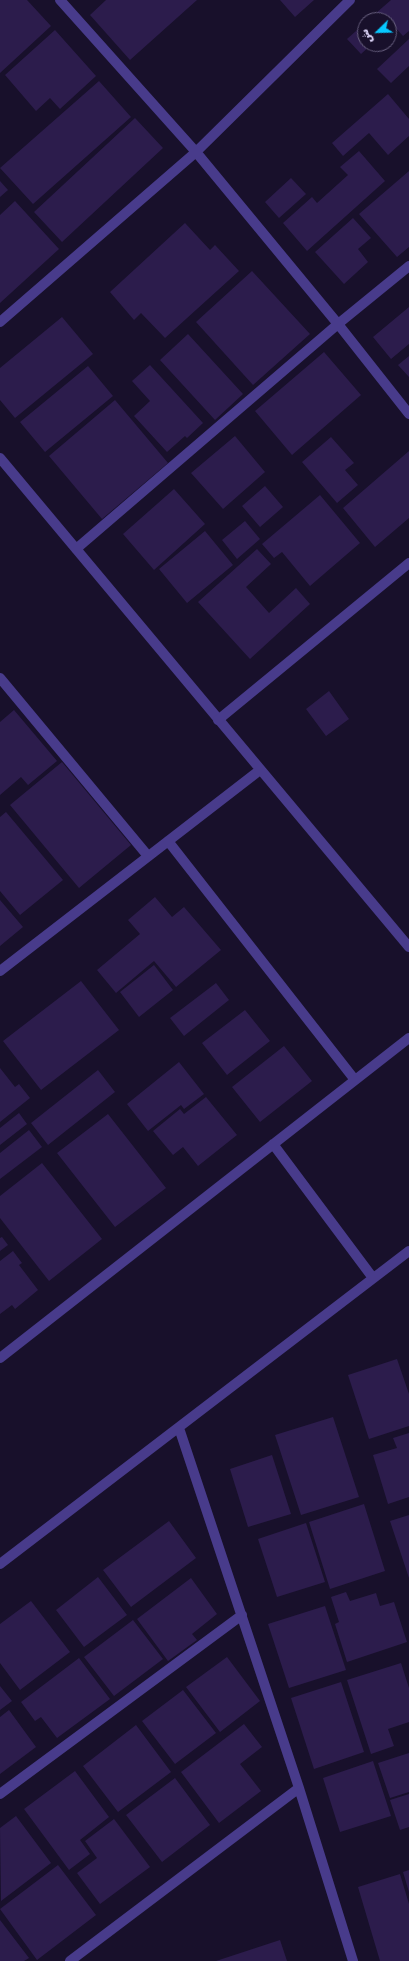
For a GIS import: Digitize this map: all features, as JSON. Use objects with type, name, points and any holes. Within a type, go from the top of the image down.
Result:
[{"type":"street","points":[[60,0],[196,152],[338,324],[409,414]]},
{"type":"street","points":[[0,322],[196,152],[350,0]]},
{"type":"street","points":[[76,549],[338,324],[409,266]]},
{"type":"street","points":[[0,458],[409,947]]},
{"type":"street","points":[[218,720],[409,563]]},
{"type":"street","points":[[0,678],[148,856]]},
{"type":"street","points":[[0,971],[260,770]]},
{"type":"street","points":[[168,841],[355,1080]]},
{"type":"street","points":[[0,1358],[409,1038]]},
{"type":"street","points":[[273,1144],[373,1278]]},
{"type":"street","points":[[0,1564],[409,1251]]},
{"type":"street","points":[[179,1428],[299,1788],[353,1961]]},
{"type":"street","points":[[0,1794],[242,1615]]},
{"type":"street","points":[[70,1961],[299,1788]]},
{"type":"building","points":[[0,0],[27,0],[51,26],[0,73]]},
{"type":"building","points":[[106,0],[197,0],[130,60],[90,15]]},
{"type":"building","points":[[280,0],[314,0],[295,17]]},
{"type":"building","points":[[391,0],[409,0],[409,31],[403,36],[397,29],[397,12],[377,12]]},
{"type":"building","points":[[55,30],[96,76],[60,109],[50,98],[36,111],[5,75]]},
{"type":"building","points":[[357,30],[357,50],[347,39]]},
{"type":"building","points":[[409,39],[409,66],[391,83],[377,69],[395,52],[397,52]]},
{"type":"building","points":[[99,81],[131,117],[33,204],[0,168]]},
{"type":"building","points":[[388,94],[409,119],[409,136],[388,155],[369,133],[343,156],[332,143]]},
{"type":"building","points":[[135,118],[163,148],[62,242],[34,212]]},
{"type":"building","points":[[359,151],[385,181],[307,251],[283,223],[312,197],[317,203],[348,175],[340,167]]},
{"type":"building","points":[[409,171],[409,247],[397,257],[359,214]]},
{"type":"building","points":[[291,178],[306,194],[279,218],[265,202]]},
{"type":"building","points":[[0,181],[8,190],[0,197]]},
{"type":"building","points":[[15,201],[59,249],[0,303],[0,215]]},
{"type":"building","points":[[353,218],[371,238],[358,249],[368,262],[344,284],[315,252]]},
{"type":"building","points":[[185,223],[210,250],[215,245],[239,271],[165,338],[141,313],[134,320],[110,292]]},
{"type":"building","points":[[252,271],[310,334],[253,385],[196,322]]},
{"type":"building","points":[[409,307],[409,344],[391,359],[373,337]]},
{"type":"building","points":[[62,317],[93,354],[15,418],[0,400],[0,368]]},
{"type":"building","points":[[188,334],[243,394],[215,420],[160,360]]},
{"type":"building","points":[[324,352],[361,395],[292,455],[255,411]]},
{"type":"building","points":[[409,356],[409,377],[398,365]]},
{"type":"building","points":[[150,365],[203,423],[187,438],[185,436],[167,452],[134,416],[150,401],[132,381]]},
{"type":"building","points":[[88,366],[113,396],[45,452],[20,422]]},
{"type":"building","points":[[115,400],[168,463],[102,519],[49,456]]},
{"type":"building","points":[[235,436],[265,472],[223,509],[191,473]]},
{"type":"building","points":[[331,437],[354,463],[345,470],[358,485],[337,503],[302,462]]},
{"type":"building","points":[[409,451],[409,518],[375,547],[343,508]]},
{"type":"building","points":[[265,486],[283,507],[260,527],[242,506]]},
{"type":"building","points":[[174,489],[205,524],[154,570],[123,534]]},
{"type":"building","points":[[320,495],[360,543],[310,586],[282,552],[274,558],[262,544]]},
{"type":"building","points":[[245,521],[260,539],[237,559],[222,540]]},
{"type":"building","points":[[205,531],[233,565],[187,603],[159,569]]},
{"type":"building","points":[[257,549],[271,564],[246,587],[269,613],[296,588],[310,604],[250,659],[198,602]]},
{"type":"building","points":[[329,691],[349,719],[326,736],[306,709]]},
{"type":"building","points":[[14,710],[57,761],[28,785],[21,777],[0,795],[0,722]]},
{"type":"building","points":[[62,762],[131,845],[79,888],[10,805]]},
{"type":"building","points":[[6,812],[63,880],[20,915],[0,891],[0,817]]},
{"type":"building","points":[[155,897],[172,917],[184,907],[221,950],[176,987],[154,961],[116,993],[97,970],[140,934],[128,920]]},
{"type":"building","points":[[0,900],[23,927],[0,946]]},
{"type":"building","points":[[154,965],[173,990],[139,1017],[120,992]]},
{"type":"building","points":[[81,981],[119,1030],[41,1090],[3,1041]]},
{"type":"building","points":[[216,983],[229,1000],[184,1036],[170,1018]]},
{"type":"building","points":[[245,1010],[270,1041],[227,1075],[202,1043]]},
{"type":"building","points":[[284,1046],[312,1081],[260,1122],[232,1087]]},
{"type":"building","points":[[179,1062],[204,1094],[184,1109],[181,1105],[148,1131],[127,1104]]},
{"type":"building","points":[[0,1068],[15,1087],[19,1084],[30,1098],[0,1122]]},
{"type":"building","points":[[98,1070],[115,1092],[48,1145],[31,1123]]},
{"type":"building","points":[[206,1097],[237,1135],[198,1166],[183,1147],[173,1155],[153,1131],[180,1109],[184,1114]]},
{"type":"building","points":[[19,1113],[27,1124],[0,1145],[0,1128]]},
{"type":"building","points":[[108,1114],[166,1188],[115,1227],[57,1153]]},
{"type":"building","points":[[29,1130],[42,1147],[0,1179],[0,1153]]},
{"type":"building","points":[[42,1163],[102,1239],[49,1281],[0,1218],[0,1196]]},
{"type":"building","points":[[2,1237],[8,1245],[0,1251],[0,1238]]},
{"type":"building","points":[[13,1251],[22,1263],[19,1265],[38,1290],[15,1309],[12,1305],[0,1314],[0,1261]]},
{"type":"building","points":[[397,1359],[409,1394],[409,1426],[369,1439],[348,1375]]},
{"type":"building","points":[[333,1417],[359,1497],[301,1515],[275,1435]]},
{"type":"building","points":[[409,1433],[409,1497],[388,1504],[373,1455],[397,1448],[393,1438]]},
{"type":"building","points":[[272,1455],[291,1514],[248,1527],[230,1469]]},
{"type":"building","points":[[364,1504],[385,1571],[330,1589],[309,1522]]},
{"type":"building","points":[[409,1515],[409,1578],[390,1521]]},
{"type":"building","points":[[169,1521],[196,1558],[131,1607],[103,1570]]},
{"type":"building","points":[[306,1523],[325,1582],[277,1597],[258,1539]]},
{"type":"building","points":[[98,1577],[127,1615],[84,1647],[56,1610]]},
{"type":"building","points":[[191,1578],[217,1614],[192,1634],[197,1640],[168,1661],[137,1619]]},
{"type":"building","points":[[346,1592],[350,1601],[376,1593],[380,1606],[394,1602],[407,1642],[347,1662],[335,1624],[339,1622],[331,1597]]},
{"type":"building","points":[[31,1601],[70,1652],[20,1690],[0,1663],[0,1624]]},
{"type":"building","points":[[325,1606],[346,1670],[289,1688],[268,1624]]},
{"type":"building","points":[[133,1620],[163,1659],[114,1696],[84,1657]]},
{"type":"building","points":[[227,1657],[260,1701],[220,1732],[186,1687]]},
{"type":"building","points":[[79,1658],[110,1699],[57,1738],[41,1717],[35,1721],[21,1702]]},
{"type":"building","points":[[401,1663],[409,1688],[409,1722],[388,1729],[394,1746],[371,1754],[347,1680]]},
{"type":"building","points":[[341,1682],[364,1752],[314,1769],[291,1698]]},
{"type":"building","points":[[0,1686],[12,1701],[0,1710]]},
{"type":"building","points":[[183,1690],[216,1733],[175,1764],[142,1721]]},
{"type":"building","points":[[9,1710],[36,1747],[0,1774],[0,1717]]},
{"type":"building","points":[[244,1724],[262,1747],[240,1764],[261,1791],[219,1823],[181,1772]]},
{"type":"building","points":[[136,1725],[171,1772],[118,1812],[83,1766]]},
{"type":"building","points":[[409,1753],[409,1792],[390,1798],[378,1763]]},
{"type":"building","points":[[373,1761],[391,1816],[340,1832],[323,1778]]},
{"type":"building","points":[[75,1771],[109,1817],[80,1840],[90,1854],[69,1870],[24,1809]]},
{"type":"building","points":[[175,1778],[210,1825],[162,1862],[126,1815]]},
{"type":"building","points":[[409,1794],[409,1827],[400,1830],[390,1800]]},
{"type":"building","points":[[16,1816],[51,1863],[1,1901],[0,1828]]},
{"type":"building","points":[[114,1819],[150,1867],[100,1904],[77,1873],[97,1858],[85,1841]]},
{"type":"building","points":[[58,1865],[96,1915],[37,1960],[0,1909]]},
{"type":"building","points":[[409,1870],[409,1892],[403,1872]]},
{"type":"building","points":[[400,1874],[409,1904],[409,1961],[380,1961],[358,1887]]},
{"type":"building","points":[[0,1920],[29,1958],[24,1961],[0,1961]]},
{"type":"building","points":[[280,1940],[287,1961],[216,1961]]}]
